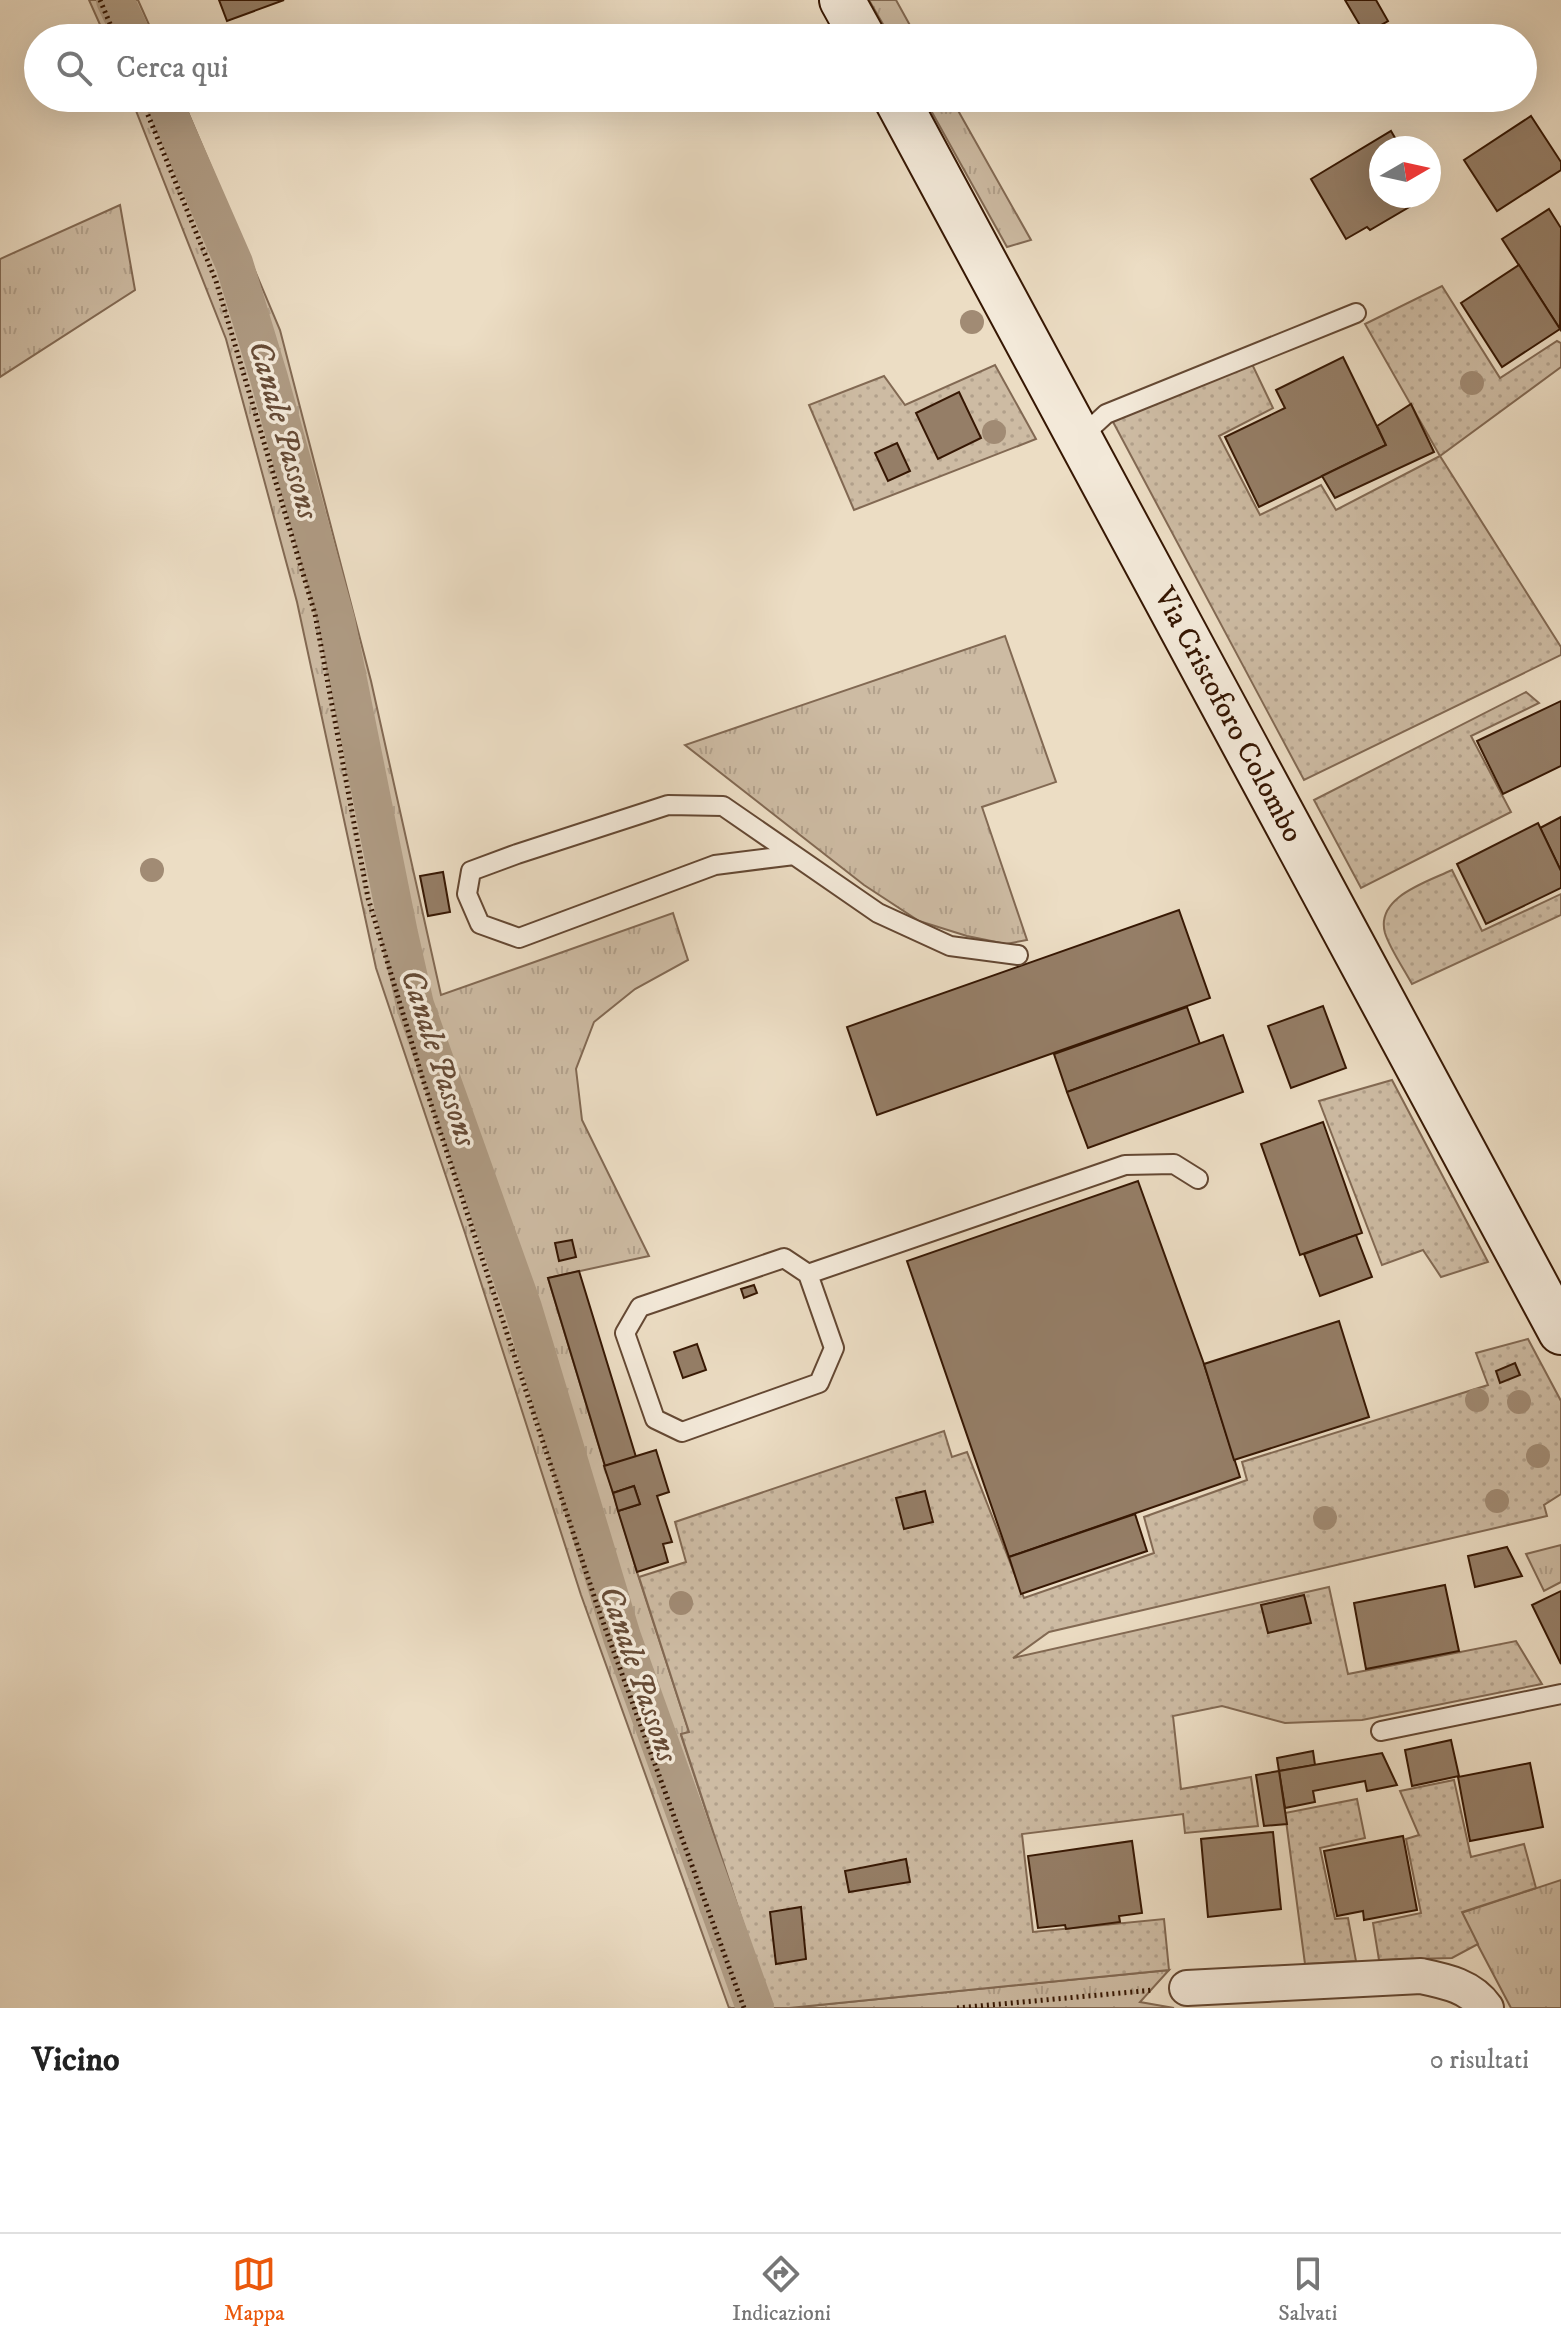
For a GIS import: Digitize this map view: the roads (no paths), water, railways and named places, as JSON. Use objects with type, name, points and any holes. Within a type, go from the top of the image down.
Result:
[{"type":"main road","points":[[842,0],[855,24]]},
{"type":"main road","name":"Via Cristoforo Colombo","points":[[904,112],[1561,1332]]},
{"type":"street","points":[[1187,1988],[1421,1976],[1455,1984],[1481,2001],[1486,2008]]},
{"type":"lane","points":[[1079,439],[1106,414],[1356,313]]},
{"type":"lane","points":[[794,855],[715,865],[519,938],[480,924],[467,894],[471,871],[517,854],[668,805],[723,806],[794,855],[878,913],[950,946],[1018,955]]},
{"type":"lane","points":[[808,1274],[1125,1165],[1174,1164],[1198,1179]]},
{"type":"lane","points":[[784,1258],[808,1274],[834,1348],[819,1383],[682,1432],[655,1419],[625,1333],[640,1307],[784,1258]]},
{"type":"lane","points":[[1381,1731],[1561,1694]]},
{"type":"waterway","name":"Canale Passons","points":[[115,0],[126,24]]},
{"type":"waterway","name":"Canale Passons","points":[[168,112],[234,263],[336,620],[415,1005],[523,1308],[622,1637],[755,2008]]}]
